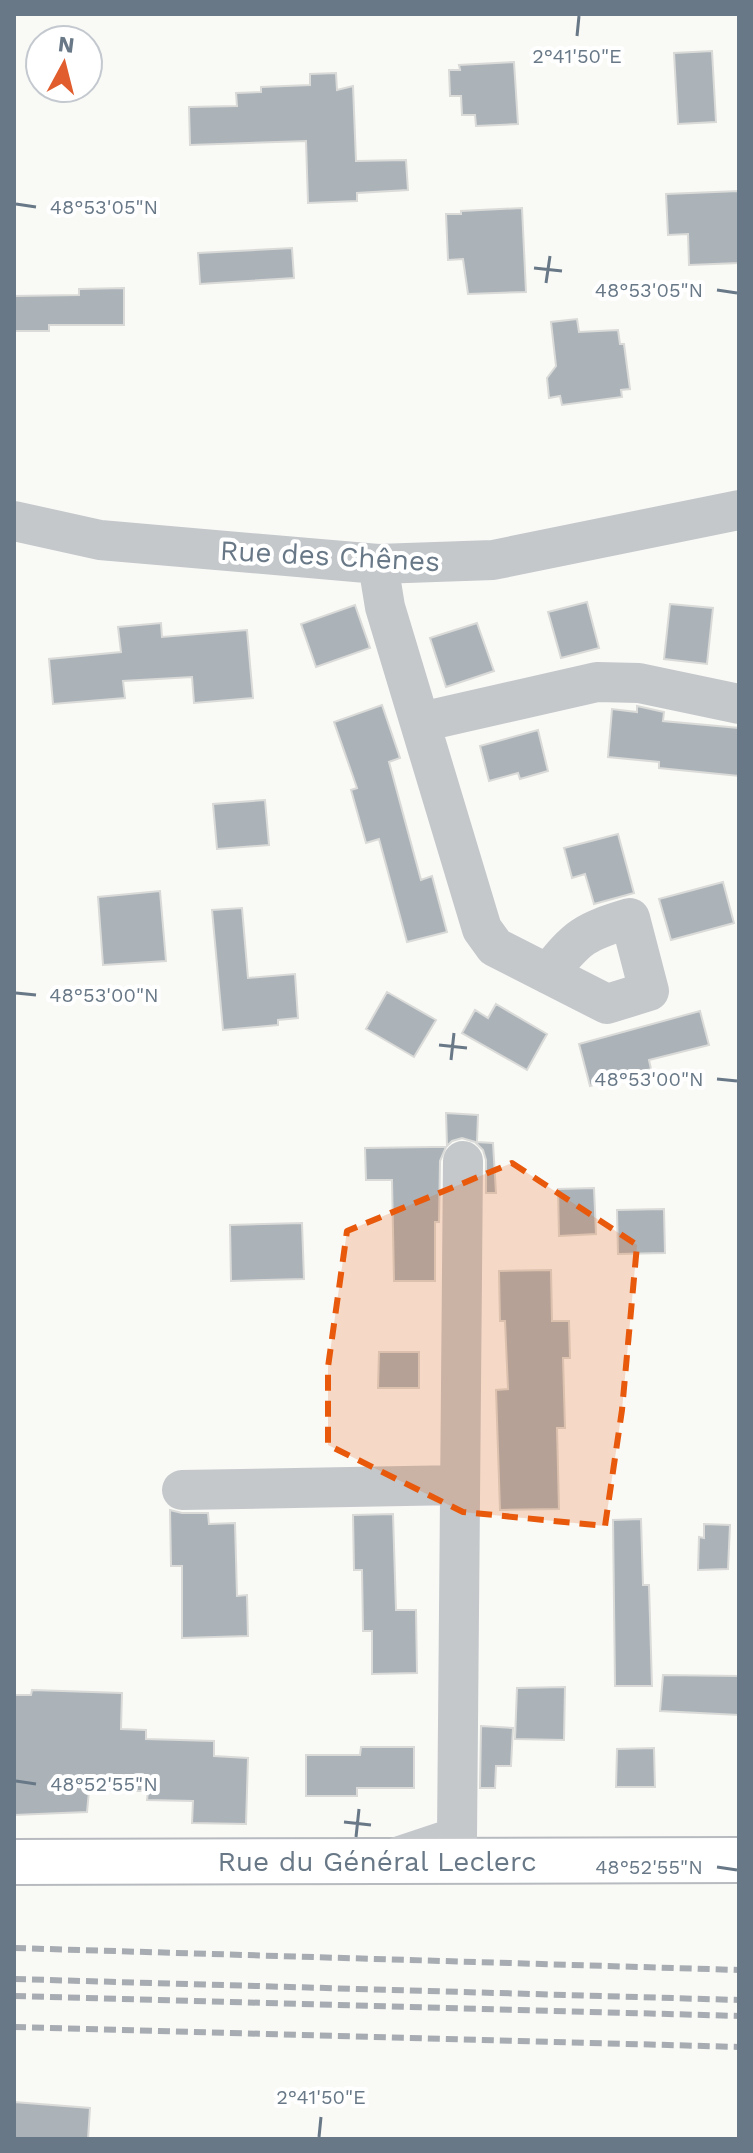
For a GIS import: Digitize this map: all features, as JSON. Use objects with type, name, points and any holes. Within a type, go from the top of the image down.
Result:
[{"type":"main road","name":"Rue du Général Leclerc","points":[[14,1862],[739,1860]]},
{"type":"street","name":"Rue des Chênes","points":[[14,521],[100,540],[378,564],[493,560],[739,510]]},
{"type":"street","points":[[378,564],[385,607],[482,929],[495,947],[548,974]]},
{"type":"street","points":[[421,722],[597,682],[639,683],[739,704]]},
{"type":"street","points":[[382,1862],[457,1837],[463,1161]]},
{"type":"street","points":[[182,1490],[460,1485]]},
{"type":"highlighted area","points":[[512,1163],[637,1245],[622,1410],[605,1526],[463,1512],[328,1445],[328,1367],[347,1231]]},
{"type":"building","points":[[712,51],[716,122],[678,124],[674,53]]},
{"type":"building","points":[[514,62],[518,124],[476,126],[475,115],[462,115],[461,96],[450,96],[449,70],[460,70],[459,65]]},
{"type":"building","points":[[336,73],[337,90],[353,86],[356,161],[406,160],[408,190],[357,193],[357,201],[308,203],[306,141],[190,145],[189,107],[237,106],[236,93],[261,92],[261,87],[310,85],[310,74]]},
{"type":"building","points":[[739,191],[739,263],[689,265],[688,234],[668,235],[666,194]]},
{"type":"building","points":[[522,208],[526,292],[468,294],[463,259],[448,260],[446,214]]},
{"type":"building","points":[[292,248],[294,278],[200,284],[198,253]]},
{"type":"building","points":[[124,288],[124,325],[49,325],[49,331],[15,331],[14,296],[79,295],[79,289]]},
{"type":"building","points":[[577,319],[579,332],[618,330],[620,344],[624,344],[630,389],[621,390],[622,397],[562,405],[560,396],[549,398],[547,378],[556,366],[551,322]]},
{"type":"building","points":[[587,602],[599,648],[561,658],[548,612]]},
{"type":"building","points":[[670,604],[713,608],[707,664],[664,659]]},
{"type":"building","points":[[355,605],[370,648],[316,667],[301,624]]},
{"type":"building","points":[[161,623],[162,637],[247,630],[253,698],[194,703],[192,677],[123,681],[125,698],[53,704],[49,659],[121,652],[118,627]]},
{"type":"building","points":[[477,623],[494,671],[446,687],[430,638]]},
{"type":"building","points":[[382,705],[400,758],[389,762],[421,880],[432,876],[447,932],[407,942],[379,839],[366,843],[351,790],[357,788],[334,722]]},
{"type":"building","points":[[637,706],[664,712],[663,721],[739,728],[739,776],[659,768],[659,762],[608,757],[612,709],[637,712]]},
{"type":"building","points":[[538,730],[548,771],[520,779],[518,773],[489,781],[480,746]]},
{"type":"building","points":[[265,800],[269,845],[217,849],[213,804]]},
{"type":"building","points":[[618,834],[634,893],[594,904],[585,874],[572,878],[564,848]]},
{"type":"building","points":[[723,882],[734,923],[671,940],[659,899]]},
{"type":"building","points":[[160,891],[166,961],[103,965],[98,897]]},
{"type":"building","points":[[242,908],[248,978],[295,974],[298,1018],[278,1020],[278,1025],[223,1030],[212,910]]},
{"type":"building","points":[[387,992],[436,1020],[414,1057],[366,1029]]},
{"type":"building","points":[[496,1004],[547,1034],[527,1070],[462,1033],[475,1010],[488,1018]]},
{"type":"building","points":[[700,1011],[709,1045],[649,1060],[651,1069],[590,1086],[579,1044]]},
{"type":"building","points":[[446,1113],[478,1115],[477,1142],[493,1143],[496,1193],[486,1193],[486,1160],[483,1150],[475,1142],[462,1138],[447,1146]]},
{"type":"building","points":[[446,1147],[440,1161],[439,1222],[435,1222],[435,1281],[394,1281],[392,1180],[366,1180],[365,1148]]},
{"type":"building","points":[[594,1188],[596,1234],[559,1236],[558,1189]]},
{"type":"building","points":[[664,1209],[665,1253],[618,1254],[617,1210]]},
{"type":"building","points":[[302,1223],[304,1279],[231,1281],[230,1225]]},
{"type":"building","points":[[551,1270],[552,1321],[569,1321],[570,1358],[563,1358],[565,1428],[557,1428],[559,1509],[500,1510],[496,1390],[508,1389],[505,1321],[500,1321],[499,1271]]},
{"type":"building","points":[[379,1352],[419,1352],[419,1388],[378,1388]]},
{"type":"building","points":[[170,1510],[208,1513],[209,1524],[235,1523],[237,1596],[247,1595],[248,1636],[182,1638],[182,1566],[171,1566]]},
{"type":"building","points":[[393,1514],[396,1610],[416,1610],[417,1673],[372,1674],[372,1631],[363,1631],[362,1570],[354,1570],[353,1515]]},
{"type":"building","points":[[641,1519],[643,1585],[649,1585],[652,1686],[615,1686],[613,1520]]},
{"type":"building","points":[[704,1524],[730,1525],[728,1569],[698,1570],[699,1537],[704,1538]]},
{"type":"building","points":[[663,1675],[739,1676],[739,1715],[660,1711]]},
{"type":"building","points":[[565,1687],[564,1740],[515,1739],[517,1688]]},
{"type":"building","points":[[32,1690],[122,1693],[121,1729],[146,1730],[146,1739],[214,1741],[214,1756],[248,1758],[246,1824],[192,1823],[193,1801],[147,1800],[148,1791],[89,1791],[87,1812],[14,1815],[14,1695],[31,1695]]},
{"type":"building","points":[[481,1726],[513,1728],[511,1766],[496,1766],[495,1788],[480,1788]]},
{"type":"building","points":[[361,1747],[414,1747],[414,1788],[357,1788],[357,1796],[306,1796],[306,1755],[360,1755]]},
{"type":"building","points":[[654,1748],[655,1787],[616,1787],[617,1749]]},
{"type":"building","points":[[14,2102],[90,2108],[88,2139],[14,2139]]},
{"type":"railway","points":[[14,1948],[739,1970]]},
{"type":"railway","points":[[14,1979],[739,2000]]},
{"type":"railway","points":[[14,1996],[739,2016]]},
{"type":"railway","points":[[14,2027],[739,2047]]}]
